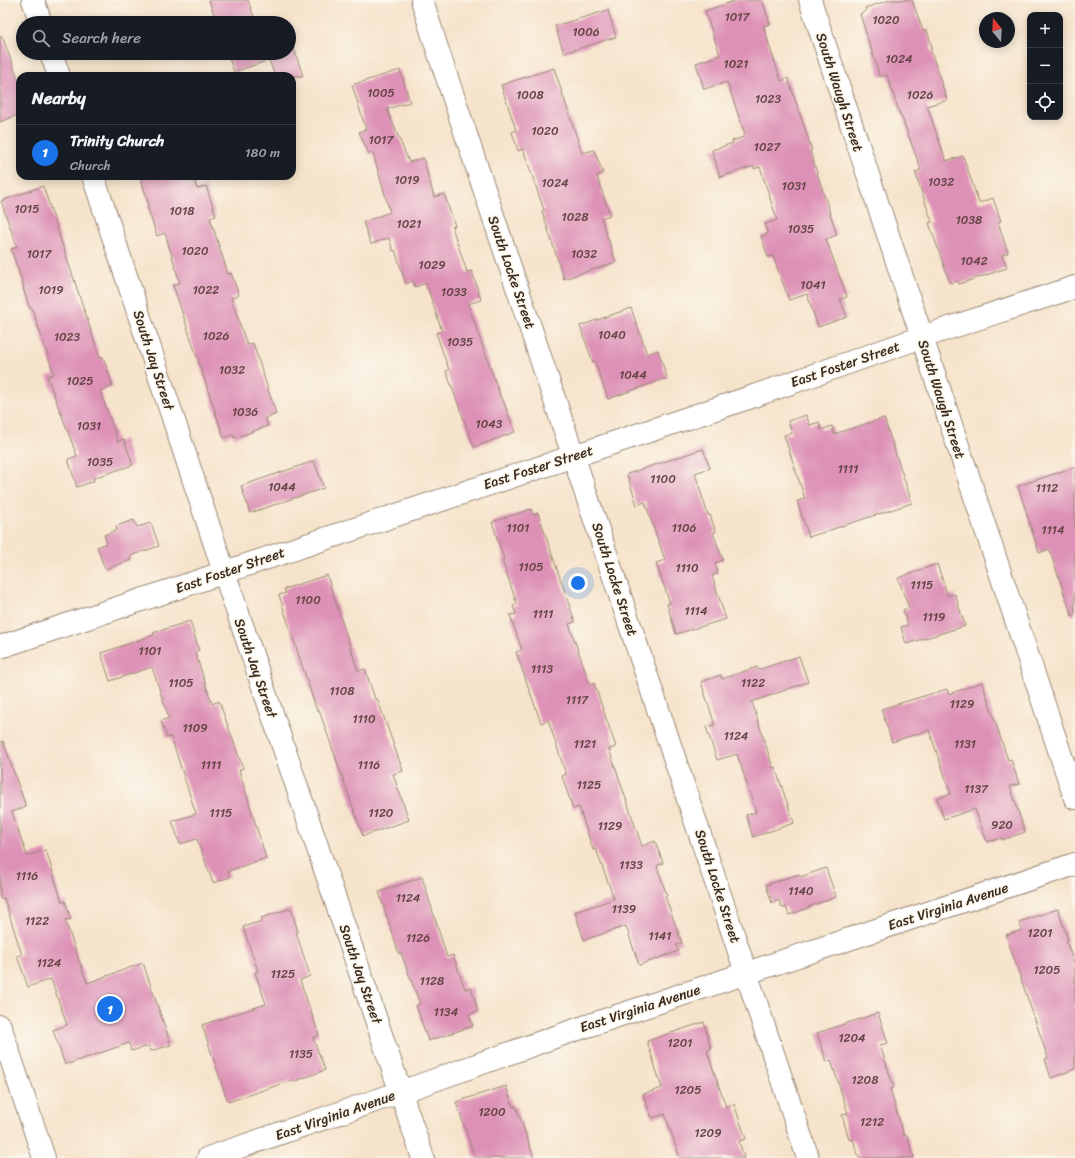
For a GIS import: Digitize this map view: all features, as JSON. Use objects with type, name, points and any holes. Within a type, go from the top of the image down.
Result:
[{"type":"street","points":[[33,0],[39,16]]},
{"type":"street","name":"South Locke Street","points":[[422,0],[808,1158]]},
{"type":"street","name":"South Waugh Street","points":[[810,0],[1075,798]]},
{"type":"street","points":[[53,60],[58,72]]},
{"type":"street","name":"South Jay Street","points":[[94,180],[224,572],[423,1158]]},
{"type":"street","name":"East Foster Street","points":[[0,647],[748,398],[922,337],[1075,287]]},
{"type":"street","name":"East Virginia Avenue","points":[[208,1158],[401,1092],[569,1032],[1075,864]]},
{"type":"street","points":[[0,1026],[44,1158]]},
{"type":"building","points":[[209,0],[248,0],[254,16],[215,16]]},
{"type":"building","points":[[737,0],[762,0],[770,24],[763,26],[781,81],[788,78],[812,150],[810,151],[837,235],[826,239],[847,297],[840,299],[847,317],[818,327],[807,294],[789,300],[773,256],[768,257],[761,236],[768,234],[765,224],[777,220],[760,167],[754,169],[754,166],[720,177],[712,150],[733,143],[732,141],[744,137],[745,134],[727,82],[704,89],[696,63],[720,55],[705,11]]},
{"type":"building","points":[[890,0],[912,0],[923,31],[927,30],[932,47],[930,48],[947,100],[927,106],[946,161],[963,156],[979,203],[993,198],[1001,221],[998,222],[1008,253],[1002,255],[1007,268],[959,284],[958,281],[950,283],[929,223],[932,222],[915,172],[921,170],[900,115],[887,75],[880,77],[860,14],[866,11],[865,8]]},
{"type":"building","points":[[608,10],[616,37],[564,53],[555,26]]},
{"type":"building","points":[[0,36],[2,36],[16,73],[16,116],[0,122]]},
{"type":"building","points":[[296,55],[303,76],[296,76],[296,72],[274,72],[269,60],[296,60]]},
{"type":"building","points":[[230,60],[269,60],[234,72]]},
{"type":"building","points":[[554,68],[582,153],[594,150],[603,173],[597,176],[610,215],[601,218],[616,262],[564,279],[542,211],[544,210],[523,149],[518,151],[512,132],[516,130],[501,85]]},
{"type":"building","points":[[400,70],[410,102],[387,109],[409,162],[423,158],[434,197],[444,194],[455,226],[452,227],[467,272],[472,271],[481,300],[468,304],[502,401],[503,400],[515,432],[474,447],[446,371],[449,370],[436,333],[442,331],[426,283],[415,287],[413,281],[406,284],[395,250],[393,251],[389,238],[371,244],[363,222],[390,212],[373,153],[369,154],[359,132],[366,129],[352,85]]},
{"type":"building","points":[[141,180],[194,180],[197,189],[206,186],[216,216],[210,218],[228,274],[231,273],[239,295],[231,298],[247,345],[253,343],[276,414],[265,418],[268,426],[234,438],[233,434],[224,438],[173,285],[180,283],[165,233],[157,236],[147,206],[149,205]]},
{"type":"building","points":[[43,186],[100,358],[103,357],[113,386],[100,391],[118,442],[124,439],[133,465],[93,478],[94,481],[77,487],[68,459],[77,456],[47,376],[54,374],[32,308],[30,309],[11,249],[17,247],[1,201]]},
{"type":"building","points":[[631,308],[647,354],[658,350],[667,378],[608,399],[580,326]]},
{"type":"building","points":[[806,415],[810,425],[819,422],[821,430],[832,426],[834,434],[884,418],[912,503],[809,537],[797,501],[805,499],[784,435],[792,433],[788,421]]},
{"type":"building","points":[[703,449],[710,468],[695,473],[708,515],[710,515],[716,532],[713,533],[723,560],[715,563],[718,573],[712,576],[726,619],[676,634],[667,604],[670,603],[656,563],[665,560],[645,502],[637,505],[627,474]]},
{"type":"building","points":[[314,461],[324,488],[250,513],[241,486]]},
{"type":"building","points":[[1075,467],[1075,615],[1072,616],[1049,549],[1039,553],[1018,486]]},
{"type":"building","points":[[531,509],[533,515],[538,513],[575,622],[569,624],[590,685],[594,683],[616,747],[609,749],[642,846],[655,841],[663,863],[657,866],[667,896],[665,896],[682,943],[676,945],[679,951],[639,965],[626,926],[584,940],[575,912],[614,899],[596,849],[593,850],[579,807],[573,809],[562,776],[566,774],[548,720],[541,723],[516,652],[522,650],[510,615],[516,614],[513,606],[517,604],[502,560],[504,559],[492,522]]},
{"type":"building","points":[[134,520],[137,527],[151,523],[159,546],[130,556],[131,560],[105,569],[97,547],[107,543],[104,535],[117,530],[116,526]]},
{"type":"building","points":[[937,564],[948,596],[955,594],[965,626],[906,644],[901,627],[908,625],[903,610],[909,608],[898,578]]},
{"type":"building","points":[[327,575],[358,671],[365,669],[403,771],[393,774],[409,820],[363,836],[319,710],[317,711],[279,595],[286,593],[284,589]]},
{"type":"building","points":[[190,621],[199,650],[195,652],[212,704],[219,701],[243,768],[239,770],[266,858],[228,871],[230,877],[213,883],[197,839],[180,844],[172,821],[196,814],[171,737],[167,738],[161,721],[169,718],[152,667],[110,681],[101,653],[154,635],[153,633]]},
{"type":"building","points":[[799,656],[808,682],[752,702],[773,768],[775,767],[794,823],[753,837],[746,815],[756,812],[737,754],[717,760],[706,727],[715,725],[701,682],[721,675],[722,679],[757,667],[758,670]]},
{"type":"building","points":[[982,682],[1008,760],[1011,759],[1019,784],[1010,786],[1025,832],[1002,840],[1002,838],[987,842],[975,809],[944,819],[937,798],[951,794],[929,730],[892,742],[881,709],[947,689],[949,694]]},
{"type":"building","points":[[3,741],[26,807],[12,812],[27,856],[46,850],[62,902],[65,901],[71,919],[65,920],[87,983],[143,963],[171,1045],[151,1051],[149,1046],[131,1051],[129,1043],[65,1065],[53,1030],[67,1025],[51,979],[28,987],[17,956],[22,955],[4,898],[0,899],[0,742]]},
{"type":"building","points":[[826,868],[836,897],[789,915],[786,907],[782,908],[779,900],[772,903],[766,885],[799,874],[800,877]]},
{"type":"building","points":[[422,877],[447,957],[453,955],[465,989],[471,987],[478,1011],[469,1014],[473,1026],[428,1041],[416,1005],[420,1004],[401,953],[399,954],[379,892]]},
{"type":"building","points":[[291,908],[298,932],[296,932],[310,976],[300,980],[319,1035],[313,1038],[325,1070],[293,1082],[293,1080],[228,1102],[202,1025],[266,1004],[255,972],[258,971],[243,927],[262,921],[261,918]]},
{"type":"building","points":[[1058,909],[1068,940],[1066,941],[1075,965],[1075,1069],[1051,1078],[1045,1059],[1048,1058],[1006,935],[1022,930],[1019,922]]},
{"type":"building","points":[[878,1013],[888,1043],[880,1045],[894,1088],[890,1089],[904,1136],[907,1135],[914,1158],[859,1158],[853,1139],[849,1140],[842,1115],[848,1113],[831,1060],[827,1062],[817,1033]]},
{"type":"building","points":[[704,1022],[711,1049],[707,1051],[726,1107],[734,1104],[746,1139],[739,1141],[744,1158],[680,1158],[665,1114],[652,1118],[643,1094],[662,1088],[647,1041]]},
{"type":"building","points":[[506,1086],[513,1107],[516,1106],[534,1158],[475,1158],[456,1102]]},
{"type":"place","name":"Trinity Church","points":[[110,1009]]}]
